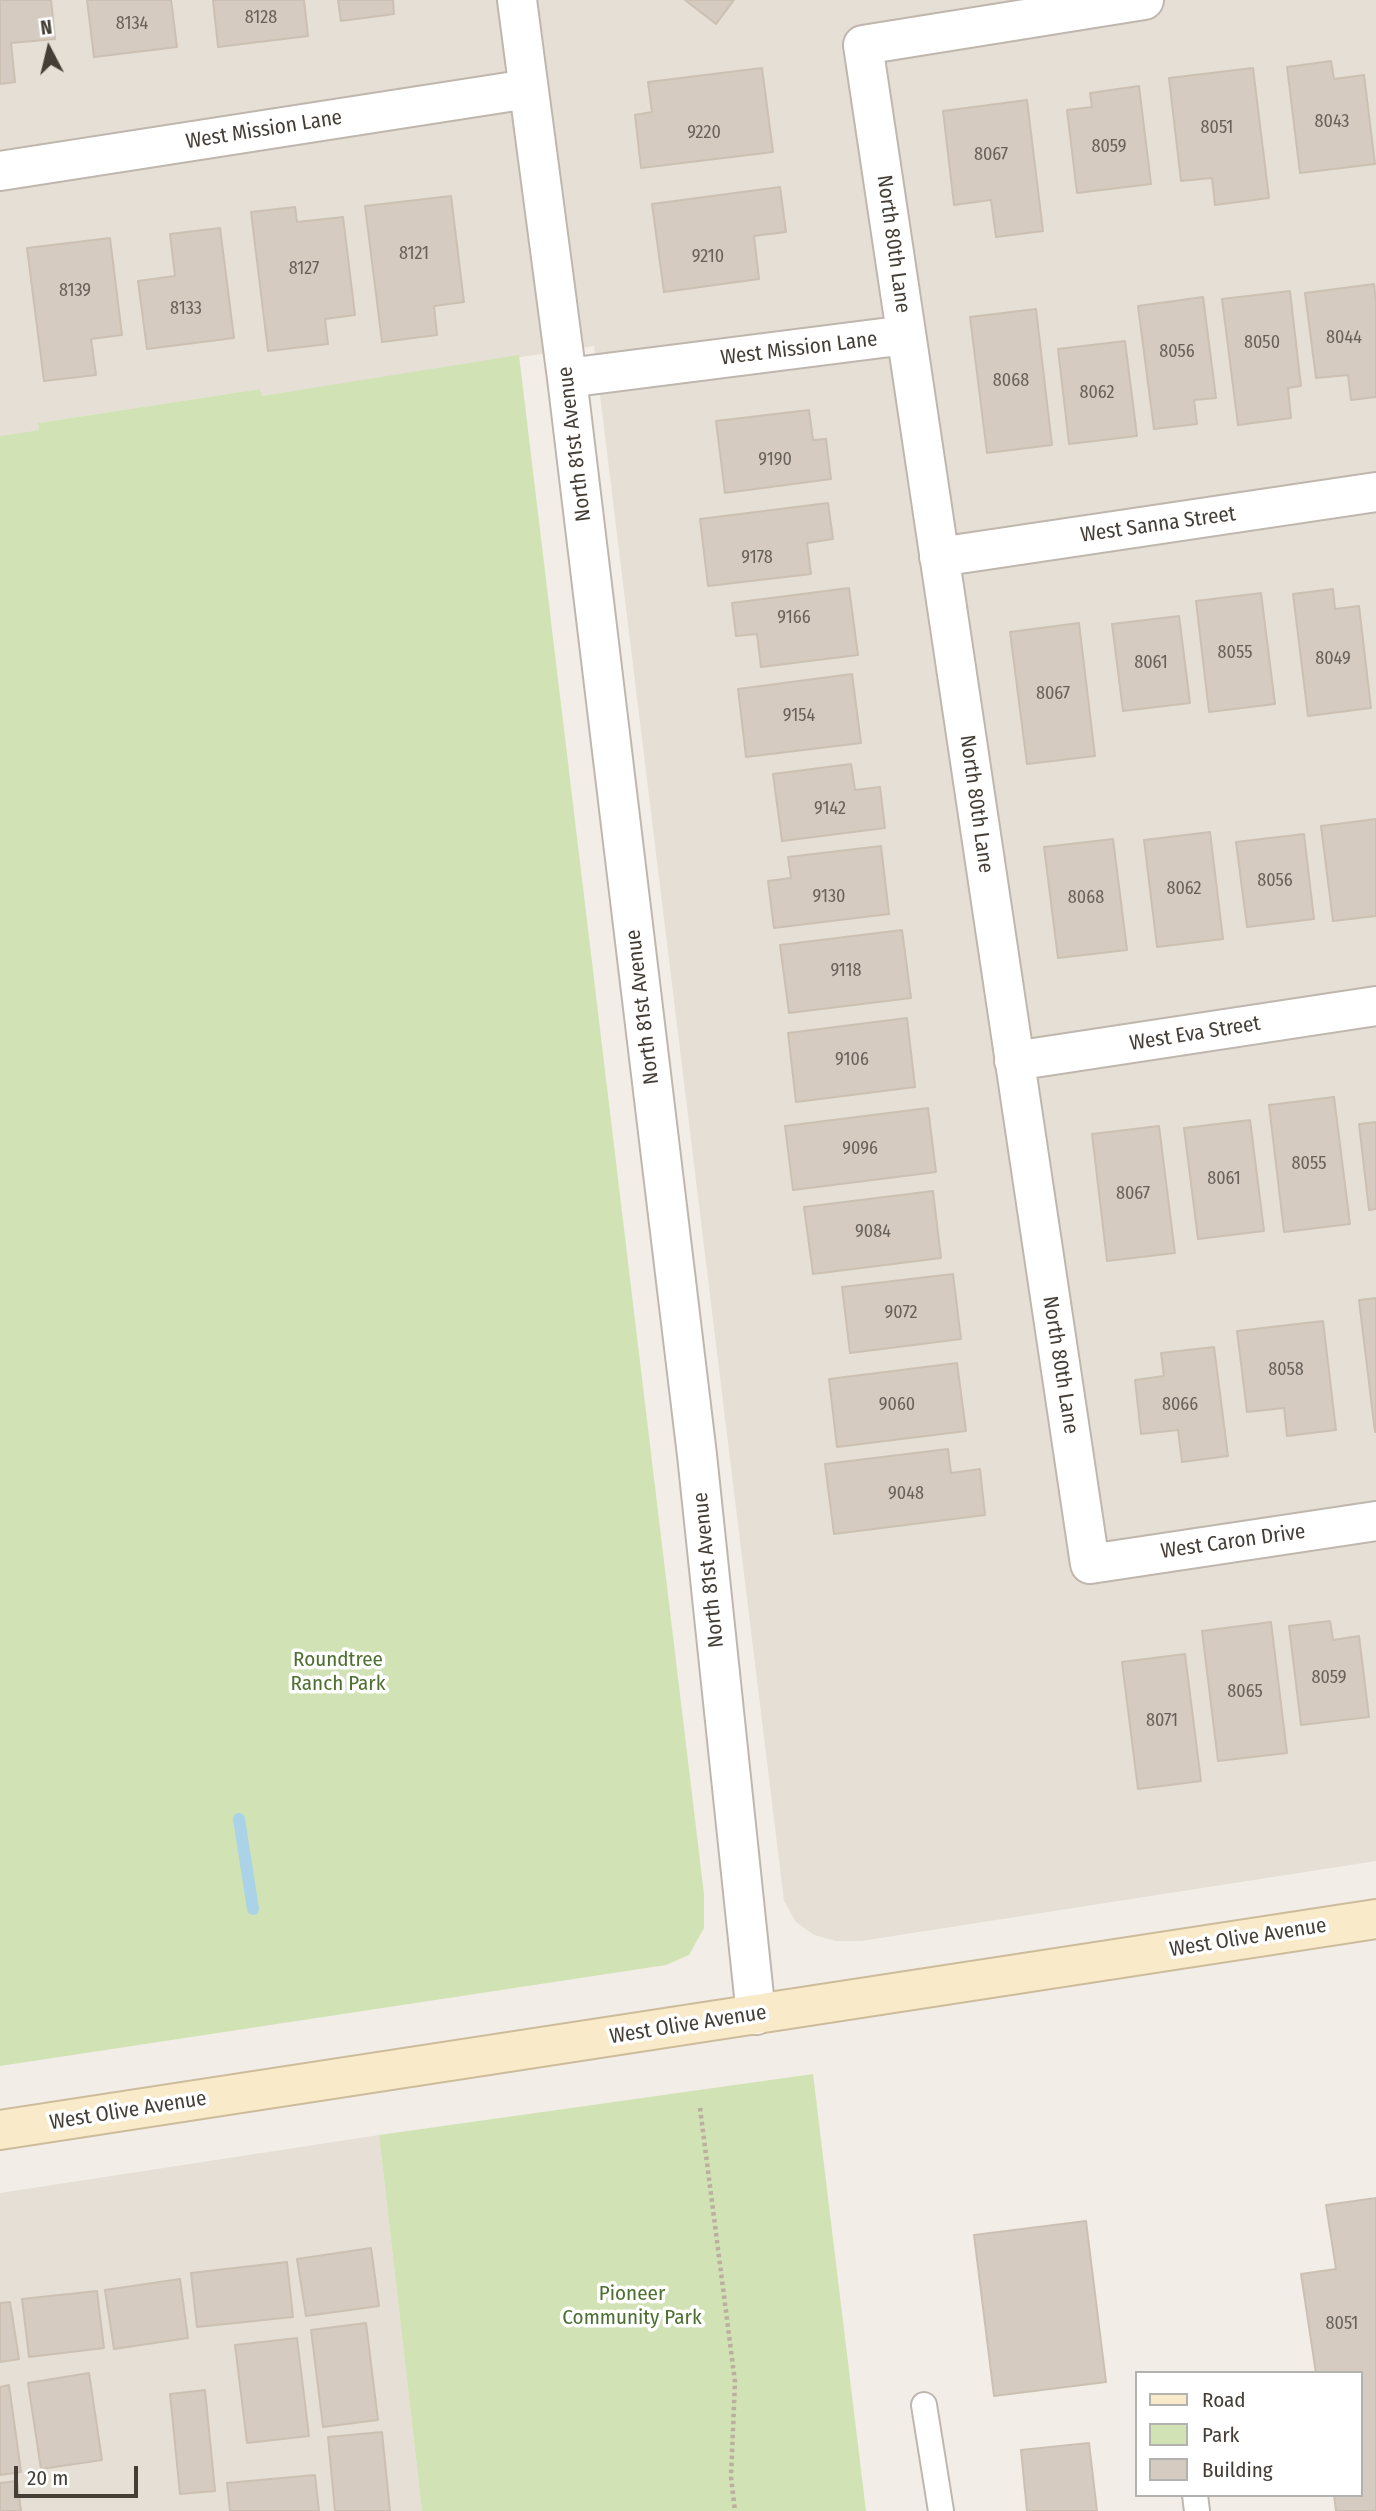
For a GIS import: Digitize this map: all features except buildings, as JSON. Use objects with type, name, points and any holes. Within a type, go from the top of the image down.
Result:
[{"type":"main road","name":"West Olive Avenue","points":[[0,2130],[1376,1919]]},
{"type":"street","name":"North 81st Avenue","points":[[517,0],[567,378],[697,1455],[756,2015]]},
{"type":"street","name":"North 80th Lane","points":[[1090,1564],[863,45],[1144,0]]},
{"type":"street","name":"West Mission Lane","points":[[0,171],[528,89]]},
{"type":"street","name":"West Mission Lane","points":[[567,378],[906,335]]},
{"type":"street","name":"West Sanna Street","points":[[939,557],[1376,492]]},
{"type":"street","name":"West Eva Street","points":[[1014,1061],[1376,1006]]},
{"type":"street","name":"West Caron Drive","points":[[1090,1564],[1376,1521]]},
{"type":"lane","points":[[924,2405],[941,2511]]},
{"type":"path","points":[[700,2108],[735,2382],[731,2477],[735,2511]]},
{"type":"shaded area","points":[[0,0],[1376,0],[1376,1861],[861,1941],[836,1941],[814,1935],[796,1922],[784,1901],[594,346],[262,396],[260,389],[38,423],[39,430],[0,436]]},
{"type":"shaded area","points":[[379,2135],[422,2511],[0,2511],[0,2193]]},
{"type":"green space","name":"Roundtree Ranch Park","points":[[519,355],[704,1894],[704,1928],[689,1955],[666,1965],[0,2066],[0,436],[39,430],[38,423],[260,389],[262,396]]},
{"type":"green space","name":"Pioneer Community Park","points":[[813,2074],[866,2511],[422,2511],[379,2135]]},
{"type":"waterway","points":[[239,1819],[253,1909]]}]
